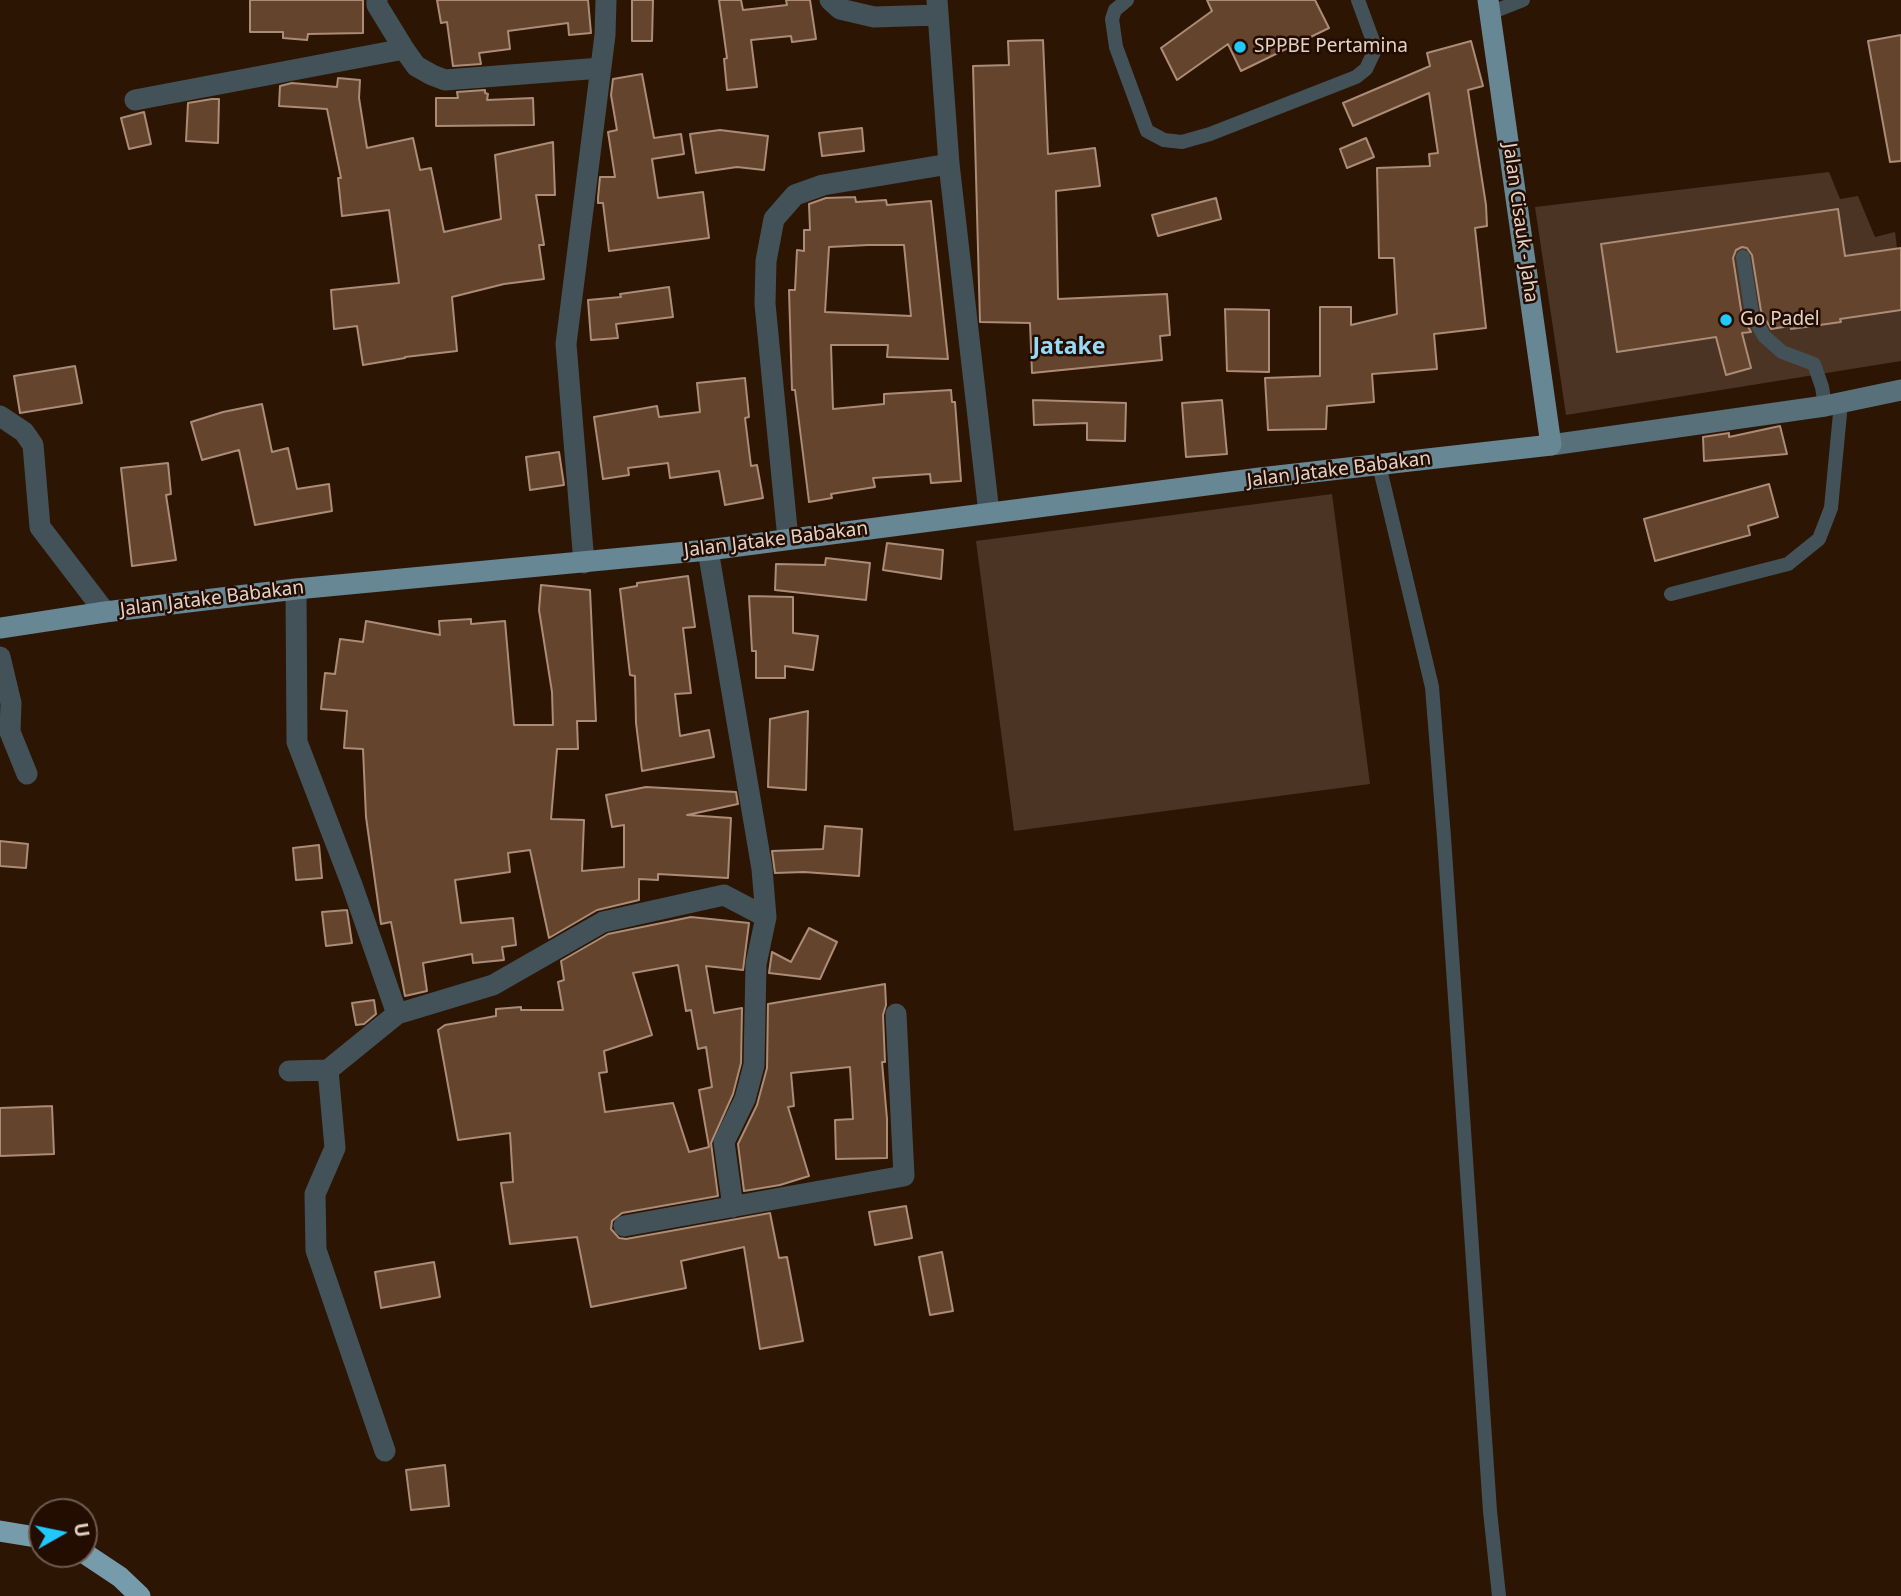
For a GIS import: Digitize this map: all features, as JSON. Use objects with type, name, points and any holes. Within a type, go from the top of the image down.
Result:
[{"type":"highway","points":[[0,1531],[28,1536]]},
{"type":"highway","points":[[98,1562],[120,1577],[140,1596]]},
{"type":"main road","name":"Jalan Cisauk - Jaha","points":[[1489,6],[1551,445]]},
{"type":"main road","points":[[1551,445],[1833,404],[1901,390]]},
{"type":"main road","name":"Jalan Jatake Babakan","points":[[0,628],[105,612],[296,589],[708,550],[1551,445]]},
{"type":"street","points":[[377,0],[377,5],[416,65],[445,80],[600,68]]},
{"type":"street","points":[[583,563],[566,344],[605,35],[606,0]]},
{"type":"street","points":[[831,0],[840,9],[874,17],[937,7],[949,164],[989,513]]},
{"type":"street","points":[[135,100],[404,49]]},
{"type":"street","points":[[788,539],[765,304],[766,261],[774,219],[795,195],[823,185],[949,164]]},
{"type":"street","points":[[0,416],[24,432],[33,445],[40,527],[105,612]]},
{"type":"street","points":[[708,550],[762,869],[766,917],[756,964],[754,1065],[745,1099],[724,1142],[733,1207]]},
{"type":"street","points":[[296,589],[297,742],[352,885],[397,1014]]},
{"type":"street","points":[[0,657],[10,703],[10,732],[27,774]]},
{"type":"street","points":[[289,1071],[328,1070],[397,1014],[493,985],[603,922],[724,895],[766,917]]},
{"type":"street","points":[[624,1226],[904,1176],[896,1014]]},
{"type":"street","points":[[328,1070],[335,1148],[315,1194],[316,1250],[385,1451]]},
{"type":"lane","points":[[1128,0],[1115,10],[1112,19],[1115,47],[1147,131],[1164,140],[1182,142],[1210,134],[1343,82],[1366,69],[1374,52],[1373,41],[1358,0]]},
{"type":"lane","points":[[1489,6],[1516,5],[1522,0]]},
{"type":"lane","points":[[1671,594],[1788,564],[1819,539],[1831,508],[1833,404],[1822,387],[1814,364],[1782,352],[1763,336],[1752,314],[1743,257]]},
{"type":"lane","points":[[1379,465],[1432,687],[1489,1511],[1499,1596]]},
{"type":"shaded area","name":"Go Padel","points":[[1829,172],[1840,199],[1858,196],[1875,237],[1895,232],[1901,279],[1901,361],[1566,415],[1535,207]]},
{"type":"shaded area","points":[[1332,494],[1370,784],[1014,831],[976,541]]},
{"type":"building","points":[[250,0],[363,0],[363,33],[308,34],[307,40],[283,38],[283,32],[250,32]]},
{"type":"building","points":[[437,0],[588,0],[591,33],[569,35],[568,23],[508,31],[510,49],[479,53],[481,64],[453,66],[447,22],[441,23]]},
{"type":"building","points":[[632,0],[653,0],[652,41],[632,41]]},
{"type":"building","points":[[719,0],[741,0],[743,10],[787,5],[786,0],[810,0],[816,39],[792,42],[791,36],[751,40],[757,87],[727,90],[724,59],[727,58]]},
{"type":"building","points":[[1207,0],[1315,0],[1329,28],[1241,71],[1228,44],[1177,80],[1161,48],[1212,11]]},
{"type":"building","points":[[1901,35],[1901,161],[1890,162],[1868,41]]},
{"type":"building","points":[[1043,40],[1048,154],[1095,148],[1100,186],[1056,191],[1058,299],[1167,294],[1170,335],[1160,336],[1162,360],[1032,373],[1030,323],[980,322],[973,66],[1009,65],[1008,41]]},
{"type":"building","points":[[1471,41],[1483,86],[1468,90],[1486,205],[1487,226],[1475,228],[1486,328],[1434,334],[1437,369],[1372,374],[1374,402],[1327,406],[1326,429],[1268,430],[1265,378],[1320,376],[1320,307],[1351,307],[1351,325],[1397,314],[1394,258],[1379,258],[1377,168],[1430,166],[1429,154],[1438,153],[1429,93],[1353,126],[1343,103],[1430,66],[1427,53]]},
{"type":"building","points":[[642,74],[654,138],[681,134],[684,154],[652,159],[658,198],[703,192],[709,238],[609,251],[603,203],[598,203],[598,198],[600,177],[615,177],[608,132],[617,130],[611,95],[613,79]]},
{"type":"building","points":[[338,78],[360,80],[359,98],[367,148],[413,138],[420,170],[431,168],[444,232],[501,219],[495,155],[553,142],[555,195],[536,195],[544,245],[539,245],[544,279],[504,284],[452,297],[457,351],[363,365],[357,326],[334,329],[331,290],[399,283],[389,210],[342,216],[338,178],[341,178],[327,109],[279,106],[280,86],[292,83],[337,87]]},
{"type":"building","points":[[485,90],[488,94],[487,100],[533,98],[534,125],[436,126],[436,98],[458,98],[457,92]]},
{"type":"building","points":[[219,99],[218,143],[186,141],[188,103]]},
{"type":"building","points":[[144,112],[151,144],[129,149],[121,118]]},
{"type":"building","points":[[862,128],[864,151],[822,156],[819,133]]},
{"type":"building","points":[[720,130],[768,136],[764,170],[737,167],[696,173],[690,134]]},
{"type":"building","points":[[1366,138],[1374,157],[1347,168],[1340,149]]},
{"type":"building","points":[[855,197],[856,202],[886,200],[887,205],[931,201],[948,359],[887,357],[888,345],[831,345],[833,409],[884,404],[884,394],[951,390],[952,402],[955,402],[961,481],[931,483],[930,474],[873,478],[875,487],[831,494],[832,498],[809,502],[795,390],[792,390],[789,290],[795,290],[797,250],[804,251],[804,230],[810,230],[809,204],[826,198]],"holes":[[[904,245],[911,316],[825,312],[829,247]]]},
{"type":"building","points":[[1216,198],[1221,219],[1158,236],[1152,215]]},
{"type":"building","points":[[1838,209],[1845,256],[1901,248],[1901,310],[1840,319],[1841,322],[1771,329],[1761,311],[1752,255],[1747,248],[1742,247],[1736,250],[1733,258],[1742,316],[1751,332],[1742,333],[1751,368],[1726,375],[1716,337],[1617,352],[1601,244]]},
{"type":"building","points":[[669,287],[673,317],[616,324],[618,338],[591,340],[588,300],[621,297],[620,294]]},
{"type":"building","points":[[1225,309],[1269,310],[1269,372],[1227,371]]},
{"type":"building","points":[[75,366],[82,403],[20,413],[14,376]]},
{"type":"building","points":[[745,378],[749,417],[745,418],[751,466],[757,465],[763,498],[725,505],[719,471],[670,478],[668,463],[628,468],[629,475],[603,479],[594,417],[657,406],[659,417],[700,412],[697,383]]},
{"type":"building","points":[[1033,400],[1126,403],[1125,441],[1087,440],[1087,423],[1034,425]]},
{"type":"building","points":[[1222,400],[1227,454],[1186,457],[1182,403]]},
{"type":"building","points":[[262,404],[272,452],[288,448],[297,489],[329,484],[332,511],[255,525],[239,450],[202,460],[191,422]]},
{"type":"building","points":[[1780,426],[1787,454],[1704,461],[1703,437],[1729,433],[1729,437]]},
{"type":"building","points":[[559,452],[564,485],[530,490],[526,457]]},
{"type":"building","points":[[168,463],[171,494],[166,495],[176,560],[132,566],[121,468]]},
{"type":"building","points":[[1769,484],[1778,517],[1748,526],[1750,535],[1655,561],[1644,519]]},
{"type":"building","points":[[887,543],[943,550],[941,579],[883,570]]},
{"type":"building","points":[[826,558],[870,563],[866,600],[775,590],[776,564],[825,565]]},
{"type":"building","points":[[688,576],[695,627],[683,628],[691,693],[675,694],[680,736],[709,730],[714,757],[642,771],[636,723],[635,676],[630,675],[620,589],[637,586],[637,583]]},
{"type":"building","points":[[541,585],[590,590],[596,721],[577,721],[578,749],[557,749],[551,819],[584,820],[582,871],[624,867],[624,825],[612,827],[606,795],[646,787],[736,792],[738,804],[687,815],[731,818],[728,878],[658,874],[658,880],[639,879],[639,900],[597,910],[549,938],[530,850],[508,853],[510,872],[455,880],[461,923],[513,918],[516,945],[502,947],[504,960],[473,963],[472,954],[423,963],[427,991],[405,996],[391,922],[381,924],[366,817],[363,749],[344,748],[347,711],[321,709],[325,673],[335,674],[340,639],[363,642],[366,621],[440,635],[439,621],[471,619],[471,624],[505,621],[514,725],[553,725],[552,692],[539,610]]},
{"type":"building","points":[[749,596],[793,597],[793,633],[818,636],[813,670],[785,666],[785,678],[756,678],[756,651],[752,651]]},
{"type":"building","points":[[808,711],[806,790],[768,787],[770,719]]},
{"type":"building","points":[[825,826],[862,829],[859,876],[775,873],[772,851],[823,849]]},
{"type":"building","points":[[0,841],[28,844],[26,868],[0,866]]},
{"type":"building","points":[[319,845],[322,878],[296,880],[293,848]]},
{"type":"building","points":[[347,910],[352,943],[326,946],[322,912]]},
{"type":"building","points":[[691,917],[749,923],[743,970],[706,966],[714,1013],[742,1008],[741,1063],[733,1094],[711,1143],[718,1196],[622,1213],[612,1221],[611,1229],[619,1238],[626,1239],[770,1213],[779,1258],[787,1257],[803,1341],[760,1349],[744,1247],[681,1261],[686,1288],[591,1307],[577,1237],[510,1244],[501,1183],[513,1182],[510,1133],[458,1140],[438,1030],[445,1025],[496,1016],[496,1009],[521,1007],[521,1010],[563,1010],[558,982],[564,980],[561,961],[608,934]],"holes":[[[678,965],[686,1011],[691,1010],[698,1049],[706,1047],[712,1087],[699,1090],[709,1147],[689,1152],[673,1103],[605,1112],[599,1073],[607,1072],[604,1051],[652,1035],[633,973]]]},
{"type":"building","points":[[809,928],[837,942],[820,979],[769,973],[772,952],[791,962]]},
{"type":"building","points":[[885,984],[885,1062],[882,1062],[887,1158],[836,1159],[835,1120],[853,1119],[850,1067],[791,1073],[794,1106],[788,1107],[809,1176],[780,1185],[744,1191],[738,1144],[757,1105],[767,1068],[768,1004]]},
{"type":"building","points":[[374,1000],[376,1014],[364,1024],[356,1025],[352,1003]]},
{"type":"building","points":[[52,1106],[54,1154],[0,1156],[0,1108]]},
{"type":"building","points":[[906,1206],[912,1238],[875,1245],[869,1212]]},
{"type":"building","points":[[942,1252],[953,1311],[930,1315],[919,1257]]},
{"type":"building","points":[[434,1262],[440,1297],[381,1308],[375,1272]]},
{"type":"building","points":[[445,1465],[449,1506],[411,1510],[406,1470]]},
{"type":"place","name":"SPPBE Pertamina","points":[[1240,47]]},
{"type":"place","name":"Go Padel","points":[[1726,320]]},
{"type":"district","name":"Jatake","points":[[1069,347]]}]
